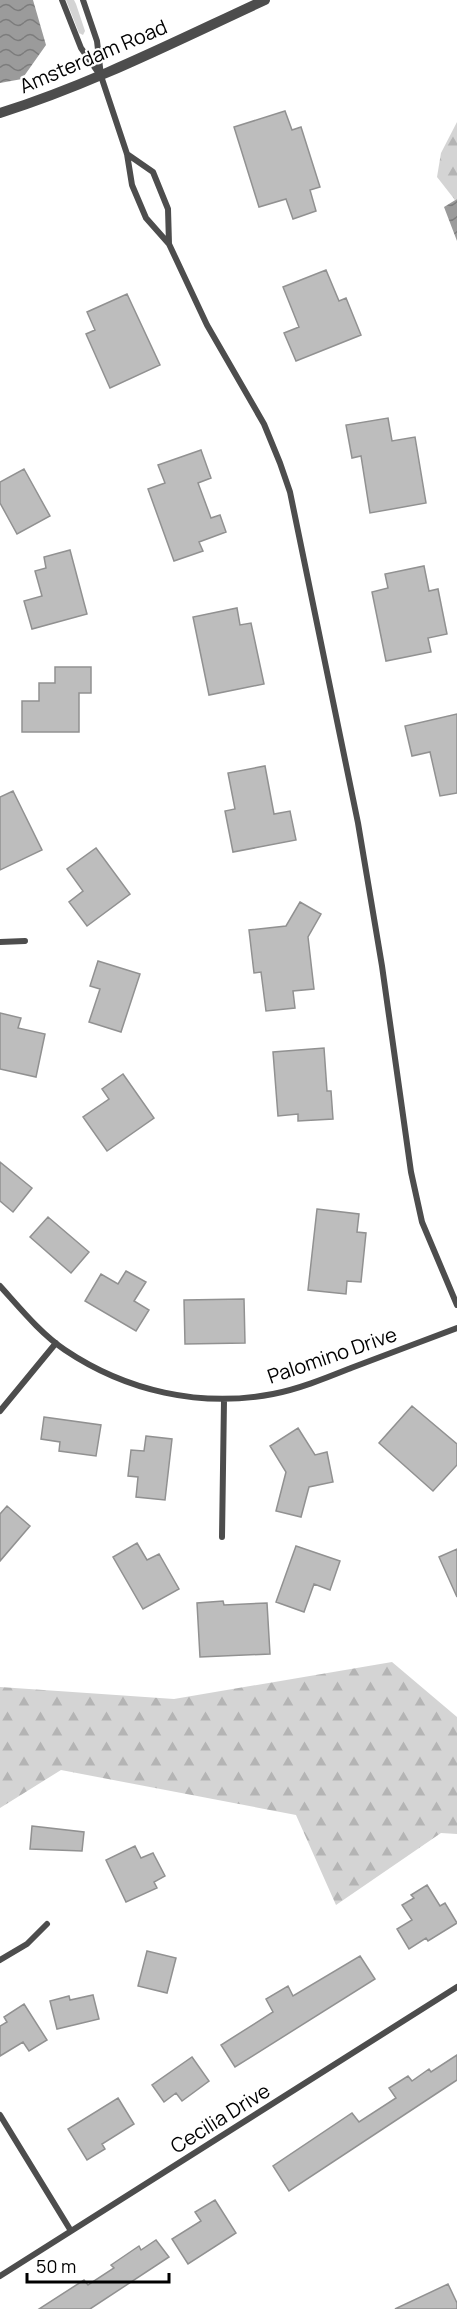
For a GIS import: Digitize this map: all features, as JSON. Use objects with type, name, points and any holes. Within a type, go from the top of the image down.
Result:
[{"type":"street","points":[[62,0],[81,48],[101,76]]},
{"type":"street","points":[[83,0],[97,41],[101,76],[127,154],[132,185],[146,218],[170,244],[207,325],[264,424],[290,492],[358,823],[382,966],[411,1172],[422,1222],[457,1305]]},
{"type":"street","name":"Amsterdam Road","points":[[0,114],[101,76],[265,0]]},
{"type":"street","points":[[127,154],[153,172],[168,209],[170,244]]},
{"type":"street","points":[[0,942],[24,942]]},
{"type":"street","name":"Palomino Drive","points":[[0,1286],[40,1329],[64,1350],[123,1381],[176,1396],[224,1400],[275,1394],[328,1377],[457,1328]]},
{"type":"street","points":[[0,1410],[56,1343]]},
{"type":"street","points":[[222,1537],[224,1400]]},
{"type":"street","points":[[0,1960],[27,1944],[47,1924]]},
{"type":"street","name":"Cecilia Drive","points":[[0,2277],[457,1987]]},
{"type":"street","points":[[0,2115],[71,2231]]},
{"type":"green space","points":[[66,0],[74,0],[76,4],[85,31],[83,35],[79,33]]},
{"type":"green space","points":[[457,122],[457,199],[455,200],[437,177],[441,153]]},
{"type":"green space","points":[[392,1662],[457,1717],[457,1834],[441,1833],[336,1905],[296,1815],[61,1770],[0,1808],[0,1687],[174,1699]]},
{"type":"water","points":[[0,0],[33,0],[46,45],[22,79],[0,83]]},
{"type":"water","points":[[457,199],[457,241],[444,207]]},
{"type":"building","points":[[285,111],[292,130],[301,127],[320,187],[310,190],[316,211],[293,219],[286,199],[259,207],[234,127]]},
{"type":"building","points":[[326,270],[339,301],[346,298],[361,335],[296,361],[284,333],[299,327],[283,287]]},
{"type":"building","points":[[127,294],[160,365],[110,388],[86,334],[95,330],[87,312]]},
{"type":"building","points":[[388,418],[392,441],[415,437],[426,503],[370,513],[361,456],[352,458],[346,425]]},
{"type":"building","points":[[201,450],[211,478],[198,483],[211,518],[220,515],[226,532],[199,542],[203,551],[174,561],[148,489],[165,483],[158,465]]},
{"type":"building","points":[[24,469],[50,516],[17,534],[0,503],[0,482]]},
{"type":"building","points":[[70,550],[87,614],[32,629],[24,601],[42,596],[35,571],[46,568],[44,557]]},
{"type":"building","points":[[424,566],[429,591],[438,589],[447,634],[428,638],[431,652],[386,661],[372,592],[388,588],[385,574]]},
{"type":"building","points":[[237,608],[240,625],[251,623],[264,684],[209,695],[193,617]]},
{"type":"building","points":[[55,667],[91,667],[91,693],[79,693],[79,732],[22,732],[22,701],[39,701],[39,683],[55,683]]},
{"type":"building","points":[[457,714],[457,793],[440,796],[430,752],[412,756],[405,726]]},
{"type":"building","points":[[265,766],[274,814],[290,811],[296,840],[233,852],[225,811],[235,809],[228,773]]},
{"type":"building","points":[[13,791],[42,850],[0,870],[0,797]]},
{"type":"building","points":[[96,848],[130,894],[87,926],[69,902],[83,891],[67,869]]},
{"type":"building","points":[[300,902],[321,914],[308,937],[314,989],[293,991],[295,1008],[266,1011],[261,972],[254,973],[249,930],[286,926]]},
{"type":"building","points":[[98,961],[140,974],[121,1032],[89,1022],[100,989],[90,986]]},
{"type":"building","points":[[0,1013],[21,1018],[18,1028],[45,1034],[36,1077],[0,1069]]},
{"type":"building","points":[[324,1048],[327,1091],[331,1091],[333,1119],[298,1121],[298,1114],[278,1116],[273,1052]]},
{"type":"building","points":[[123,1074],[154,1118],[107,1151],[83,1117],[109,1099],[102,1089]]},
{"type":"building","points":[[0,1162],[32,1188],[13,1212],[0,1201]]},
{"type":"building","points":[[317,1209],[359,1214],[357,1232],[366,1233],[361,1282],[347,1281],[346,1294],[308,1290]]},
{"type":"building","points":[[48,1217],[89,1252],[71,1273],[30,1237]]},
{"type":"building","points":[[126,1271],[146,1282],[134,1301],[149,1310],[136,1331],[85,1301],[101,1274],[118,1284]]},
{"type":"building","points":[[244,1299],[245,1343],[185,1344],[184,1300]]},
{"type":"building","points":[[412,1406],[457,1444],[457,1465],[433,1491],[379,1443]]},
{"type":"building","points":[[44,1417],[101,1425],[96,1456],[59,1451],[60,1442],[41,1439]]},
{"type":"building","points":[[298,1428],[315,1455],[327,1452],[333,1482],[309,1487],[301,1517],[276,1511],[286,1472],[270,1446]]},
{"type":"building","points":[[146,1436],[172,1439],[165,1500],[136,1497],[138,1477],[128,1476],[131,1450],[144,1451]]},
{"type":"building","points":[[7,1506],[30,1526],[0,1561],[0,1514]]},
{"type":"building","points":[[137,1543],[147,1560],[159,1554],[179,1589],[143,1609],[113,1557]]},
{"type":"building","points":[[296,1546],[340,1561],[330,1590],[314,1584],[304,1612],[276,1602]]},
{"type":"building","points":[[457,1549],[457,1597],[439,1557]]},
{"type":"building","points":[[223,1601],[224,1605],[267,1603],[270,1654],[200,1657],[197,1603]]},
{"type":"building","points":[[32,1826],[84,1832],[82,1851],[30,1849]]},
{"type":"building","points":[[135,1846],[141,1858],[153,1853],[165,1876],[154,1882],[157,1888],[126,1902],[106,1860]]},
{"type":"building","points":[[427,1885],[440,1906],[445,1903],[457,1923],[428,1941],[426,1938],[409,1949],[397,1929],[412,1920],[402,1905],[414,1898],[411,1895]]},
{"type":"building","points":[[147,1951],[176,1958],[167,1993],[138,1986]]},
{"type":"building","points":[[360,1956],[375,1979],[235,2067],[221,2045],[273,2012],[266,1999],[288,1986],[293,1996]]},
{"type":"building","points":[[93,1995],[99,2019],[57,2029],[50,2001],[69,1996],[70,2000]]},
{"type":"building","points":[[24,2004],[47,2040],[29,2051],[23,2042],[0,2056],[0,2026],[7,2022],[4,2017]]},
{"type":"building","points":[[457,2055],[457,2080],[289,2191],[273,2166],[352,2113],[359,2122],[396,2098],[389,2088],[408,2076],[412,2081],[429,2069],[431,2072]]},
{"type":"building","points":[[192,2057],[209,2081],[182,2101],[176,2093],[164,2102],[152,2085]]},
{"type":"building","points":[[118,2098],[134,2124],[102,2144],[105,2149],[87,2160],[68,2129]]},
{"type":"building","points":[[215,2200],[236,2233],[188,2264],[172,2239],[201,2221],[195,2212]]},
{"type":"building","points":[[156,2240],[169,2257],[90,2309],[39,2309],[84,2280],[88,2285],[114,2268],[111,2265],[139,2246],[141,2250]]},
{"type":"building","points":[[448,2284],[457,2303],[457,2309],[395,2309]]}]
